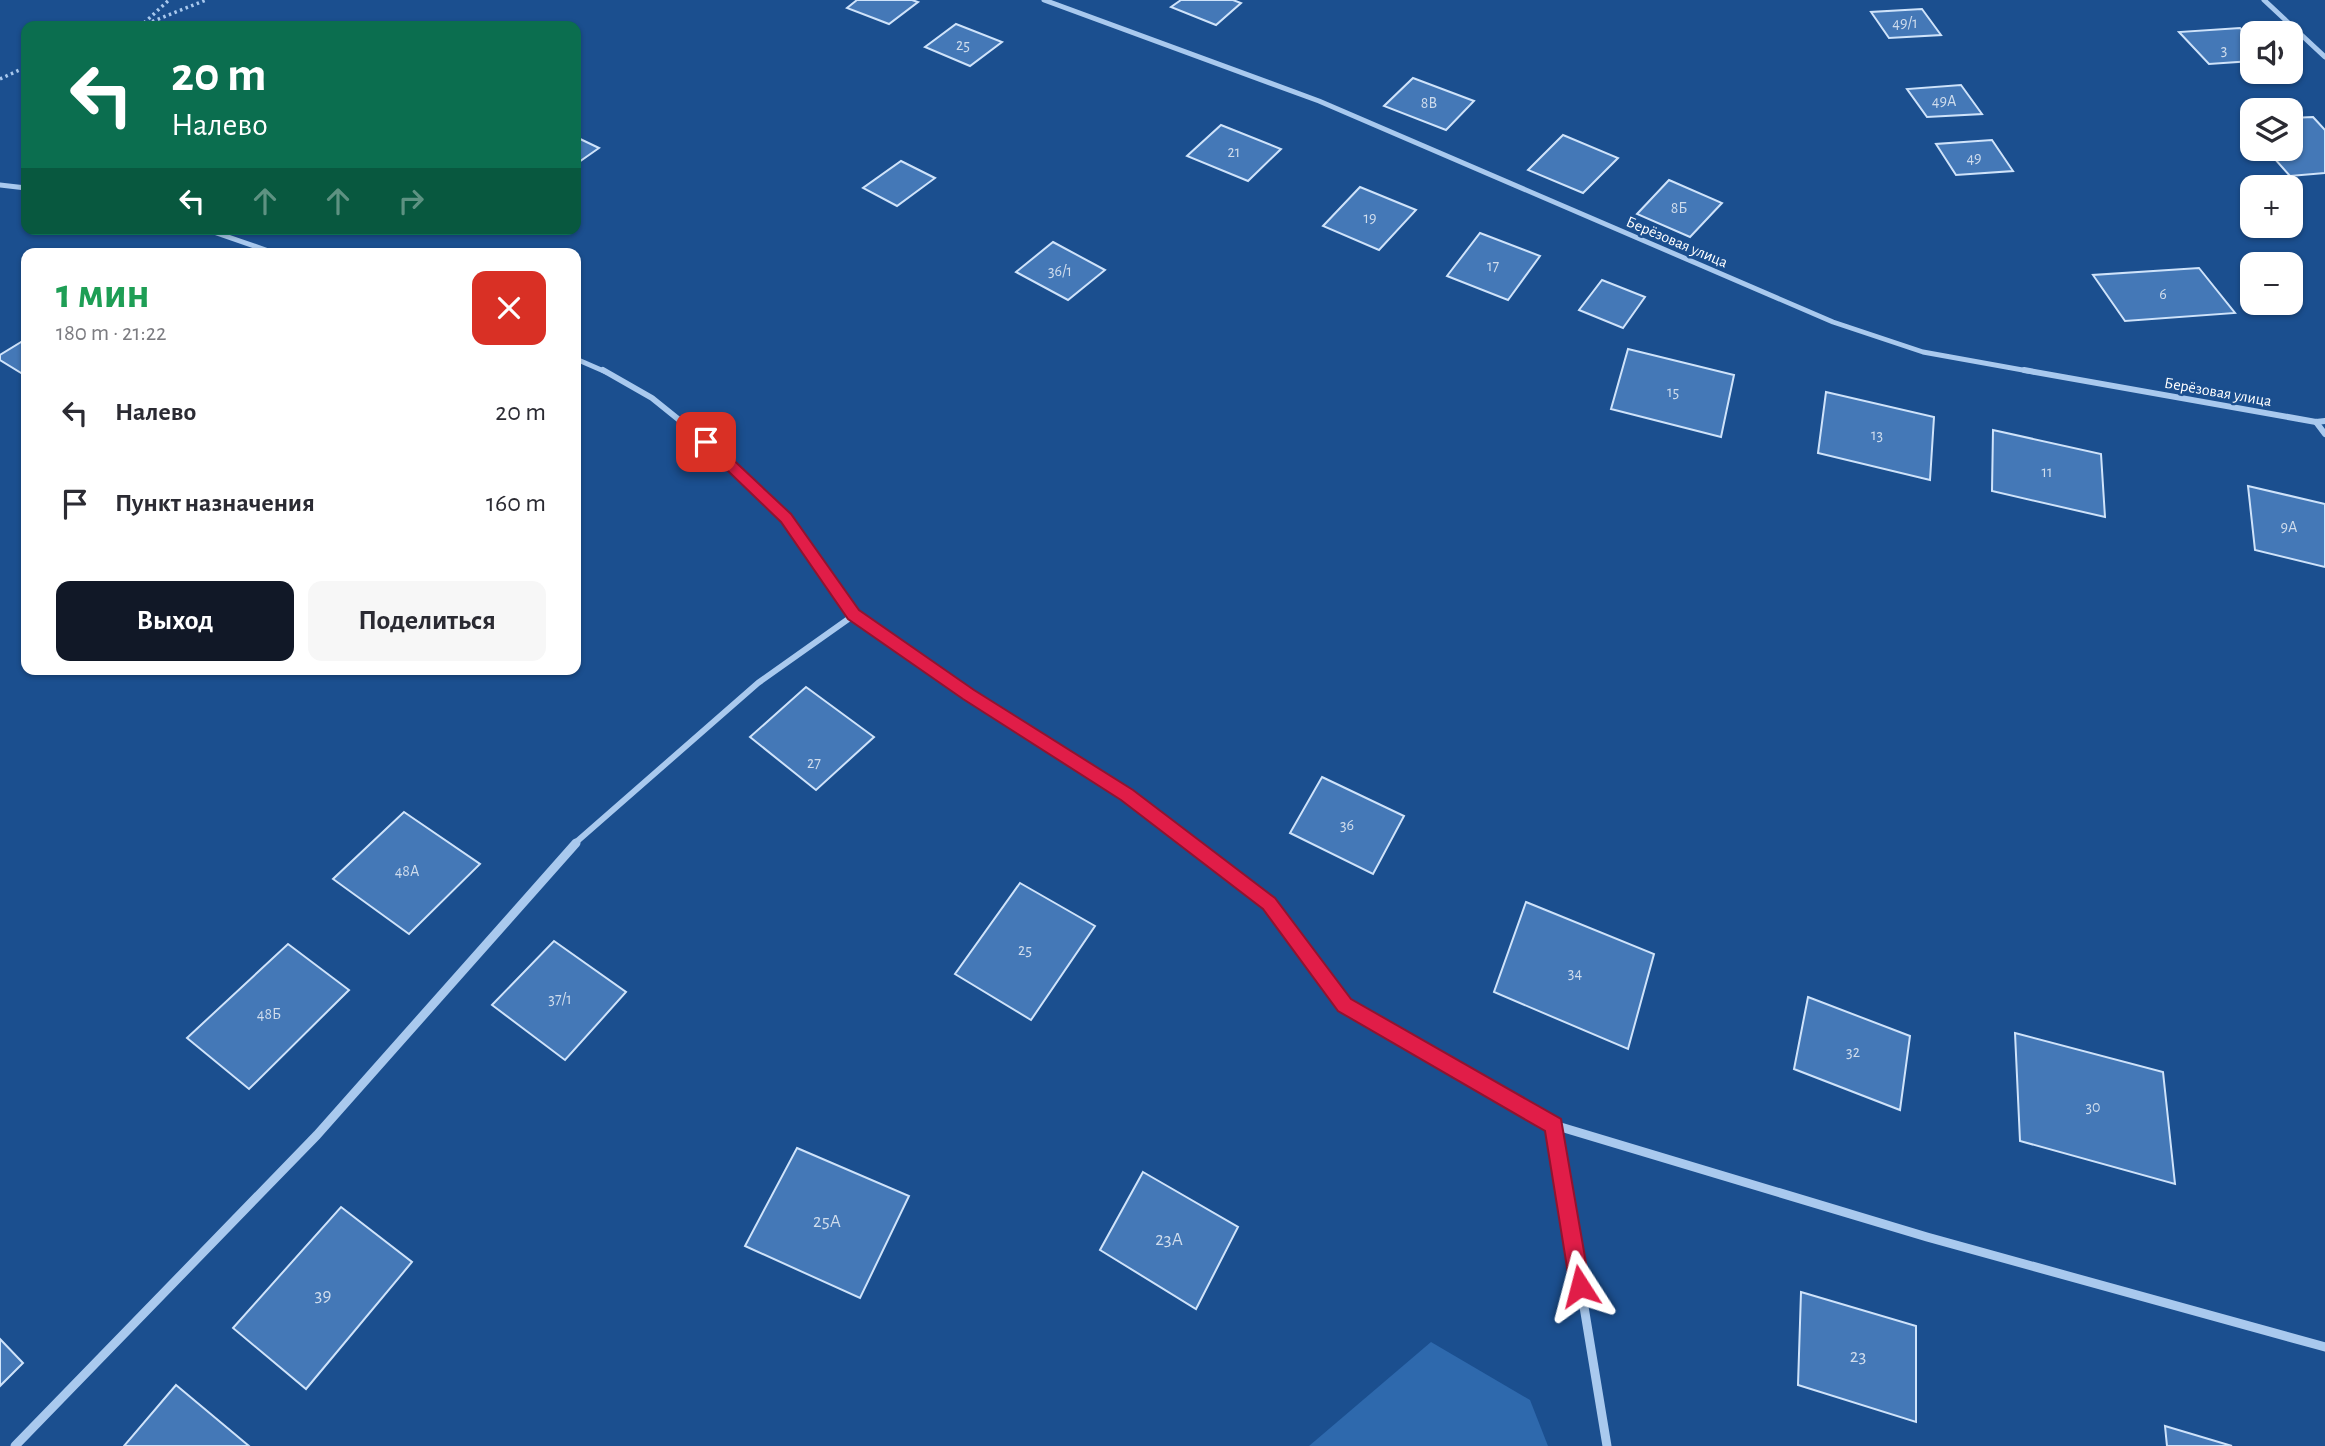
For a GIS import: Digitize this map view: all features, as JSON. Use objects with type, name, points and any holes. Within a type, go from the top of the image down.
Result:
[{"type":"street","name":"Берёзовая улица","points":[[1044,0],[1319,102],[1833,322],[1923,352],[2316,422],[2325,421]]},
{"type":"street","points":[[2264,0],[2325,57]]},
{"type":"street","points":[[0,185],[21,187]]},
{"type":"street","points":[[222,235],[260,248]]},
{"type":"street","points":[[581,361],[596,366],[652,398],[724,457],[786,518],[854,615],[969,694],[1127,795],[1269,903],[1344,1005],[1554,1125],[1927,1237],[2325,1347]]},
{"type":"street","points":[[2316,422],[2325,434]]},
{"type":"street","points":[[15,1446],[317,1135],[578,840],[758,683],[854,615]]},
{"type":"street","points":[[1554,1125],[1607,1446]]},
{"type":"path","points":[[146,21],[169,0]]},
{"type":"path","points":[[154,21],[206,0]]},
{"type":"path","points":[[0,79],[21,69]]},
{"type":"shaded area","points":[[1431,1342],[1530,1400],[1548,1446],[1309,1446]]},
{"type":"building","points":[[857,0],[918,2],[889,24],[847,8]]},
{"type":"building","points":[[1181,0],[1233,0],[1241,3],[1216,25],[1171,7]]},
{"type":"building","points":[[1922,9],[1941,35],[1889,38],[1871,12]]},
{"type":"building","points":[[956,24],[1002,42],[970,66],[925,47]]},
{"type":"building","points":[[2240,28],[2240,62],[2209,64],[2179,32]]},
{"type":"building","points":[[1413,78],[1474,101],[1446,130],[1384,106]]},
{"type":"building","points":[[1961,85],[1982,114],[1927,117],[1907,89]]},
{"type":"building","points":[[2303,117],[2313,117],[2325,130],[2325,173],[2289,175],[2277,161],[2303,161]]},
{"type":"building","points":[[1221,125],[1281,149],[1248,181],[1187,156]]},
{"type":"building","points":[[1563,135],[1618,158],[1583,193],[1528,170]]},
{"type":"building","points":[[581,139],[599,148],[581,161]]},
{"type":"building","points":[[1992,140],[2013,171],[1956,175],[1936,144]]},
{"type":"building","points":[[901,161],[935,178],[897,206],[863,188]]},
{"type":"building","points":[[1669,180],[1722,203],[1690,237],[1637,214]]},
{"type":"building","points":[[1360,187],[1416,210],[1379,250],[1323,226]]},
{"type":"building","points":[[1480,233],[1540,256],[1508,300],[1447,276]]},
{"type":"building","points":[[1053,242],[1105,270],[1068,300],[1016,272]]},
{"type":"building","points":[[2199,268],[2235,313],[2125,321],[2093,275]]},
{"type":"building","points":[[1602,280],[1645,297],[1623,328],[1579,310]]},
{"type":"building","points":[[21,342],[21,373],[0,360],[0,355]]},
{"type":"building","points":[[1628,349],[1734,375],[1721,437],[1611,409]]},
{"type":"building","points":[[1826,392],[1934,417],[1930,480],[1818,453]]},
{"type":"building","points":[[1993,430],[2101,454],[2105,517],[1992,491]]},
{"type":"building","points":[[2248,486],[2325,504],[2325,567],[2255,550]]},
{"type":"building","points":[[806,687],[874,737],[816,790],[750,737]]},
{"type":"building","points":[[1322,777],[1404,816],[1373,874],[1290,833]]},
{"type":"building","points":[[404,812],[480,864],[409,934],[333,879]]},
{"type":"building","points":[[1020,883],[1095,926],[1031,1020],[955,974]]},
{"type":"building","points":[[1526,902],[1654,954],[1628,1049],[1494,992]]},
{"type":"building","points":[[554,941],[626,992],[565,1060],[492,1005]]},
{"type":"building","points":[[288,944],[349,990],[249,1089],[187,1038]]},
{"type":"building","points":[[1808,997],[1910,1036],[1900,1110],[1794,1069]]},
{"type":"building","points":[[2015,1033],[2163,1072],[2175,1184],[2020,1141]]},
{"type":"building","points":[[797,1148],[909,1196],[860,1298],[745,1246]]},
{"type":"building","points":[[1143,1172],[1238,1227],[1196,1309],[1100,1250]]},
{"type":"building","points":[[341,1207],[412,1262],[306,1389],[233,1328]]},
{"type":"building","points":[[1801,1292],[1916,1326],[1916,1422],[1798,1385]]},
{"type":"building","points":[[0,1339],[23,1363],[0,1386]]},
{"type":"building","points":[[176,1385],[249,1446],[124,1446]]},
{"type":"building","points":[[2165,1426],[2232,1446],[2167,1446]]},
{"type":"route","points":[[706,442],[786,518],[854,615],[969,694],[1127,795],[1269,903],[1344,1005],[1554,1125],[1580,1286]]}]
